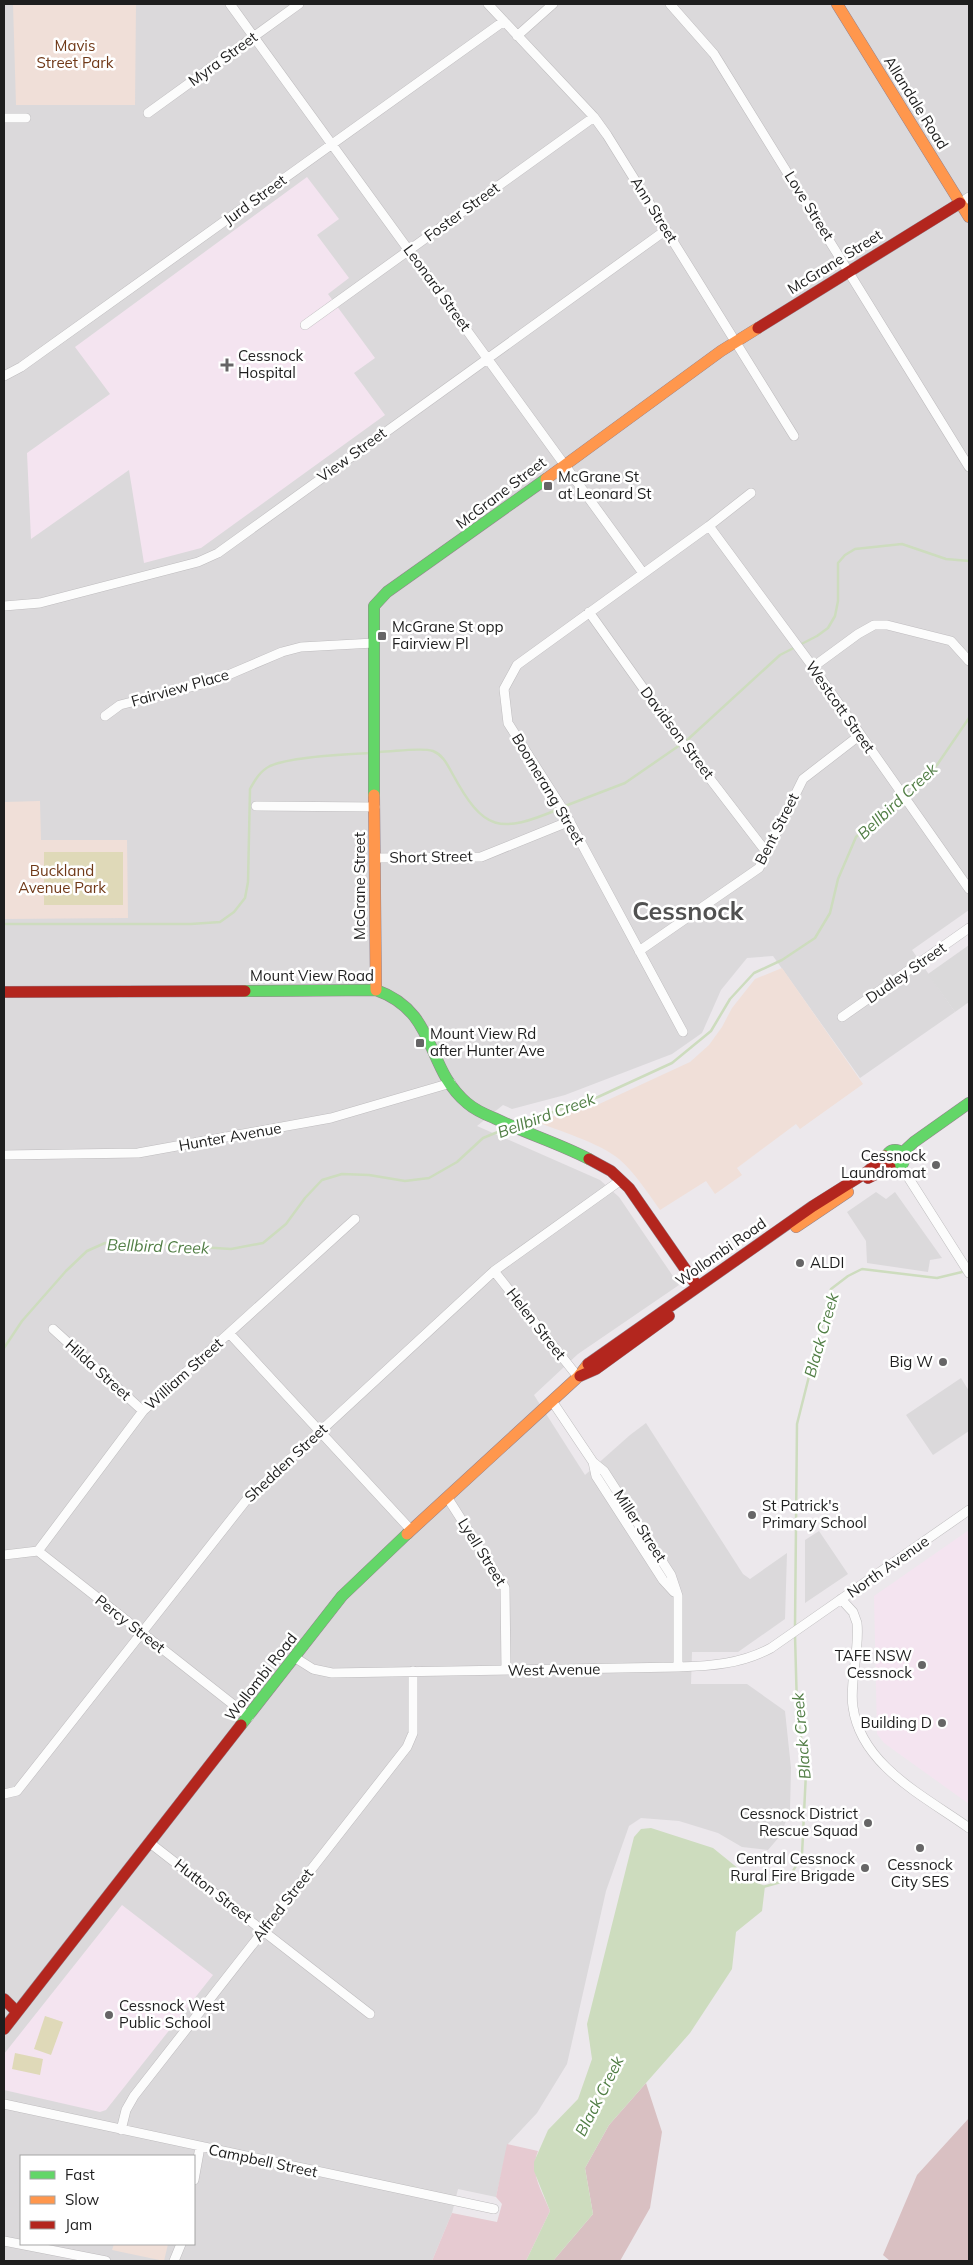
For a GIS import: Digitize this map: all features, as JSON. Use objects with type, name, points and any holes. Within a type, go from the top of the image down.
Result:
[{"type":"main road","name":"Allandale Road","points":[[837,4],[965,200],[969,218]]},
{"type":"main road","name":"McGrane Street","points":[[376,990],[373,610],[380,599],[735,342],[965,200]]},
{"type":"main road","name":"Mount View Road","points":[[4,992],[376,990],[394,995],[411,1010],[451,1083],[468,1104],[501,1122],[588,1159],[611,1171],[621,1180],[697,1286]]},
{"type":"main road","points":[[902,1153],[914,1142],[969,1103]]},
{"type":"main road","points":[[894,1149],[902,1153],[904,1158],[892,1163],[888,1152],[894,1149]]},
{"type":"main road","name":"Wollombi Road","points":[[578,1377],[596,1369],[735,1269],[892,1163]]},
{"type":"main road","name":"Wollombi Road","points":[[4,2029],[348,1590],[578,1377],[590,1361],[813,1206],[867,1172],[892,1163]]},
{"type":"main road","points":[[671,1315],[676,1307],[694,1294],[697,1286],[706,1286],[725,1273],[735,1269]]},
{"type":"main road","points":[[4,1999],[17,2012]]},
{"type":"street","name":"Leonard Street","points":[[230,4],[643,573]]},
{"type":"street","name":"Myra Street","points":[[148,113],[299,4]]},
{"type":"street","name":"Ann Street","points":[[488,4],[594,117],[794,436]]},
{"type":"street","points":[[517,36],[553,4]]},
{"type":"street","name":"Love Street","points":[[670,4],[714,54],[751,116],[850,271],[969,467]]},
{"type":"street","name":"Jurd Street","points":[[4,376],[21,367],[504,21]]},
{"type":"street","name":"Foster Street","points":[[305,325],[594,117]]},
{"type":"street","points":[[4,118],[26,118]]},
{"type":"street","name":"View Street","points":[[4,606],[29,605],[54,600],[198,562],[218,553],[666,230]]},
{"type":"street","name":"Boomerang Street","points":[[683,1032],[570,821],[508,723],[504,690],[517,665],[709,526],[750,493]]},
{"type":"street","name":"Westcott Street","points":[[709,526],[813,667],[969,889]]},
{"type":"street","name":"Davidson Street","points":[[589,612],[678,737],[767,853]]},
{"type":"street","points":[[813,667],[858,634],[874,625],[886,625],[951,641],[969,660]]},
{"type":"street","name":"Fairview Place","points":[[105,716],[120,705],[214,681],[282,652],[301,647],[374,644]]},
{"type":"street","name":"Bent Street","points":[[640,951],[759,868],[803,779],[860,735]]},
{"type":"street","points":[[256,806],[375,807]]},
{"type":"street","name":"Short Street","points":[[376,858],[481,857],[570,821]]},
{"type":"street","name":"Dudley Street","points":[[842,1018],[969,928]]},
{"type":"street","name":"Hunter Avenue","points":[[4,1155],[138,1154],[331,1118],[451,1083]]},
{"type":"street","points":[[892,1163],[969,1273]]},
{"type":"street","name":"Shedden Street","points":[[4,1794],[17,1791],[140,1632],[248,1498],[494,1271],[621,1180]]},
{"type":"street","name":"William Street","points":[[38,1552],[143,1411],[354,1219]]},
{"type":"street","name":"Helen Street","points":[[494,1271],[578,1377]]},
{"type":"street","name":"Hilda Street","points":[[53,1330],[143,1411]]},
{"type":"street","points":[[230,1333],[411,1530]]},
{"type":"street","name":"Miller Street","points":[[552,1401],[593,1462],[604,1470],[671,1575],[678,1596],[678,1667]]},
{"type":"street","name":"Lyell Street","points":[[448,1497],[505,1588],[506,1670]]},
{"type":"street","name":"North Avenue","points":[[806,1624],[969,1510]]},
{"type":"street","points":[[4,1555],[38,1552]]},
{"type":"street","name":"Percy Street","points":[[38,1552],[248,1716]]},
{"type":"street","points":[[841,1599],[852,1612],[857,1623],[853,1707],[863,1740],[886,1769],[969,1828]]},
{"type":"street","name":"West Avenue","points":[[294,1658],[313,1669],[325,1672],[720,1665],[747,1659],[786,1638],[806,1624]]},
{"type":"street","name":"Alfred Street","points":[[121,2130],[129,2103],[408,1747],[414,1732],[413,1671]]},
{"type":"street","name":"Hutton Street","points":[[150,1843],[370,2014]]},
{"type":"street","name":"Campbell Street","points":[[4,2104],[494,2209]]},
{"type":"street","points":[[195,2174],[200,2147]]},
{"type":"street","points":[[4,2241],[20,2244]]},
{"type":"street","points":[[24,2245],[106,2261]]},
{"type":"street","points":[[174,2261],[181,2245]]},
{"type":"shaded area","points":[[4,4],[969,4],[969,910],[912,950],[955,1012],[860,1078],[773,956],[747,958],[721,990],[702,1033],[672,1054],[565,1095],[512,1109],[503,1105],[477,1126],[600,1180],[619,1197],[679,1285],[578,1354],[534,1395],[585,1475],[646,1423],[743,1574],[750,1579],[787,1553],[785,1619],[738,1652],[692,1652],[691,1684],[747,1684],[785,1711],[791,1768],[790,1811],[780,1836],[768,1850],[742,1847],[718,1833],[679,1821],[641,1818],[629,1826],[606,1891],[567,2064],[537,2113],[508,2144],[496,2197],[458,2189],[452,2213],[432,2261],[4,2261]]},
{"type":"shaded area","name":"Cessnock Hospital","points":[[307,177],[339,219],[317,235],[349,278],[328,294],[375,358],[354,373],[385,415],[201,548],[144,563],[129,470],[31,539],[27,453],[110,394],[75,347]]},
{"type":"shaded area","points":[[969,945],[969,1002],[955,1012],[928,974]]},
{"type":"shaded area","points":[[876,1192],[886,1199],[895,1192],[942,1258],[930,1260],[928,1272],[867,1263],[866,1241],[847,1212]]},
{"type":"shaded area","points":[[961,1378],[969,1391],[969,1431],[933,1455],[906,1415]]},
{"type":"shaded area","name":"TAFE NSW Cessnock","points":[[969,1530],[969,1804],[884,1743],[877,1734],[874,1596]]},
{"type":"shaded area","points":[[819,1531],[848,1574],[805,1603],[805,1540]]},
{"type":"shaded area","name":"Cessnock West Public School","points":[[122,1905],[213,1975],[106,2110],[100,2112],[4,2090],[4,2054]]},
{"type":"shaded area","points":[[646,2083],[662,2132],[650,2208],[620,2261],[553,2261],[593,2214],[585,2168],[609,2125]]},
{"type":"shaded area","points":[[969,2118],[969,2261],[890,2261],[883,2255],[917,2175]]},
{"type":"shaded area","points":[[507,2144],[538,2151],[535,2167],[536,2174],[540,2189],[550,2211],[526,2261],[432,2261],[452,2213],[497,2222],[502,2204],[496,2197]]},
{"type":"green space","name":"Mavis Street Park","points":[[13,4],[136,4],[135,105],[16,105]]},
{"type":"green space","name":"Buckland Avenue Park","points":[[40,801],[41,840],[127,840],[128,918],[4,919],[4,802]]},
{"type":"green space","points":[[44,852],[123,852],[123,905],[44,905]]},
{"type":"green space","points":[[782,968],[863,1084],[800,1129],[796,1124],[737,1168],[742,1175],[715,1194],[706,1181],[660,1210],[631,1171],[611,1153],[590,1142],[534,1121],[597,1105],[690,1062],[709,1045],[722,1027],[732,1008],[755,979]]},
{"type":"green space","points":[[45,2016],[63,2022],[51,2055],[34,2049]]},
{"type":"green space","points":[[15,2053],[43,2059],[40,2075],[12,2069]]},
{"type":"green space","points":[[114,2245],[168,2245],[164,2261],[112,2250]]},
{"type":"water","points":[[651,1828],[713,1848],[755,1882],[765,1886],[762,1911],[736,1932],[732,1969],[690,2033],[609,2125],[585,2168],[593,2214],[553,2261],[526,2261],[550,2211],[534,2171],[534,2162],[548,2130],[578,2099],[592,2059],[587,2024],[634,1837],[641,1829]]},
{"type":"waterway","points":[[685,742],[780,655],[817,636],[828,628],[835,616],[838,601],[838,563],[845,555],[855,549],[902,544],[946,559],[969,561]]},
{"type":"waterway","name":"Bellbird Creek","points":[[517,1124],[598,1097],[672,1063],[711,1031],[730,999],[754,973],[782,960],[815,938],[830,913],[838,879],[856,837],[881,813],[916,788],[937,765],[969,718]]},
{"type":"waterway","points":[[565,806],[625,783],[680,745]]},
{"type":"waterway","points":[[379,752],[421,749],[433,751],[444,760],[463,793],[474,807],[484,817],[495,822],[507,824],[521,822],[559,809]]},
{"type":"waterway","points":[[4,924],[191,924],[220,922],[234,912],[245,898],[248,882],[250,789],[261,773],[270,766],[291,760],[319,756],[371,753]]},
{"type":"waterway","name":"Bellbird Creek","points":[[4,1348],[22,1321],[66,1271],[87,1251],[105,1243],[139,1243],[231,1249],[263,1243],[286,1224],[305,1198],[322,1180],[342,1174],[369,1175],[405,1181],[429,1178],[457,1162],[483,1138],[505,1129]]},
{"type":"waterway","name":"Black Creek","points":[[795,1627],[797,1424],[831,1289],[848,1276],[862,1269],[937,1278],[966,1271]]},
{"type":"waterway","name":"Black Creek","points":[[763,1887],[788,1880],[802,1855],[806,1772],[797,1709],[795,1635]]},
{"type":"traffic: fast","points":[[374,795],[374,606],[387,592],[546,479]]},
{"type":"traffic: fast","points":[[245,991],[376,990],[396,1000],[410,1012],[421,1026],[444,1074],[454,1089],[473,1108],[589,1159]]},
{"type":"traffic: fast","points":[[902,1153],[914,1142],[969,1103]]},
{"type":"traffic: fast","points":[[891,1150],[899,1150],[904,1155],[904,1159],[902,1166],[891,1168],[886,1163],[886,1155],[891,1150]]},
{"type":"traffic: fast","points":[[241,1725],[342,1596],[407,1534]]},
{"type":"traffic: slow","points":[[837,4],[969,217]]},
{"type":"traffic: slow","points":[[546,479],[721,351],[758,328]]},
{"type":"traffic: slow","points":[[374,795],[376,990]]},
{"type":"traffic: slow","points":[[796,1227],[848,1192]]},
{"type":"traffic: slow","points":[[407,1534],[578,1377],[588,1364]]},
{"type":"traffic: jam","points":[[758,328],[960,203]]},
{"type":"traffic: jam","points":[[4,992],[245,991]]},
{"type":"traffic: jam","points":[[588,1364],[813,1206],[867,1172],[885,1156]]},
{"type":"traffic: jam","points":[[589,1159],[611,1171],[629,1188],[697,1286]]},
{"type":"traffic: jam","points":[[868,1178],[890,1167]]},
{"type":"traffic: jam","points":[[580,1376],[596,1369],[669,1316]]},
{"type":"traffic: jam","points":[[4,2029],[241,1725]]},
{"type":"traffic: jam","points":[[4,1999],[17,2012]]},
{"type":"place","name":"Cessnock Hospital","points":[[227,365]]},
{"type":"place","name":"McGrane St at Leonard St","points":[[548,486]]},
{"type":"place","name":"McGrane St opp Fairview Pl","points":[[382,636]]},
{"type":"place","name":"Mount View Rd after Hunter Ave","points":[[420,1043]]},
{"type":"place","name":"Cessnock Laundromat","points":[[936,1165]]},
{"type":"place","name":"ALDI","points":[[800,1263]]},
{"type":"place","name":"Big W","points":[[943,1362]]},
{"type":"place","name":"St Patrick's Primary School","points":[[752,1515]]},
{"type":"place","name":"TAFE NSW Cessnock","points":[[922,1665]]},
{"type":"place","name":"Building D","points":[[942,1723]]},
{"type":"place","name":"Cessnock District Rescue Squad","points":[[868,1823]]},
{"type":"place","name":"Cessnock City SES","points":[[920,1848]]},
{"type":"place","name":"Central Cessnock Rural Fire Brigade","points":[[865,1868]]},
{"type":"place","name":"Cessnock West Public School","points":[[109,2015]]},
{"type":"district","name":"Cessnock","points":[[688,911]]}]
